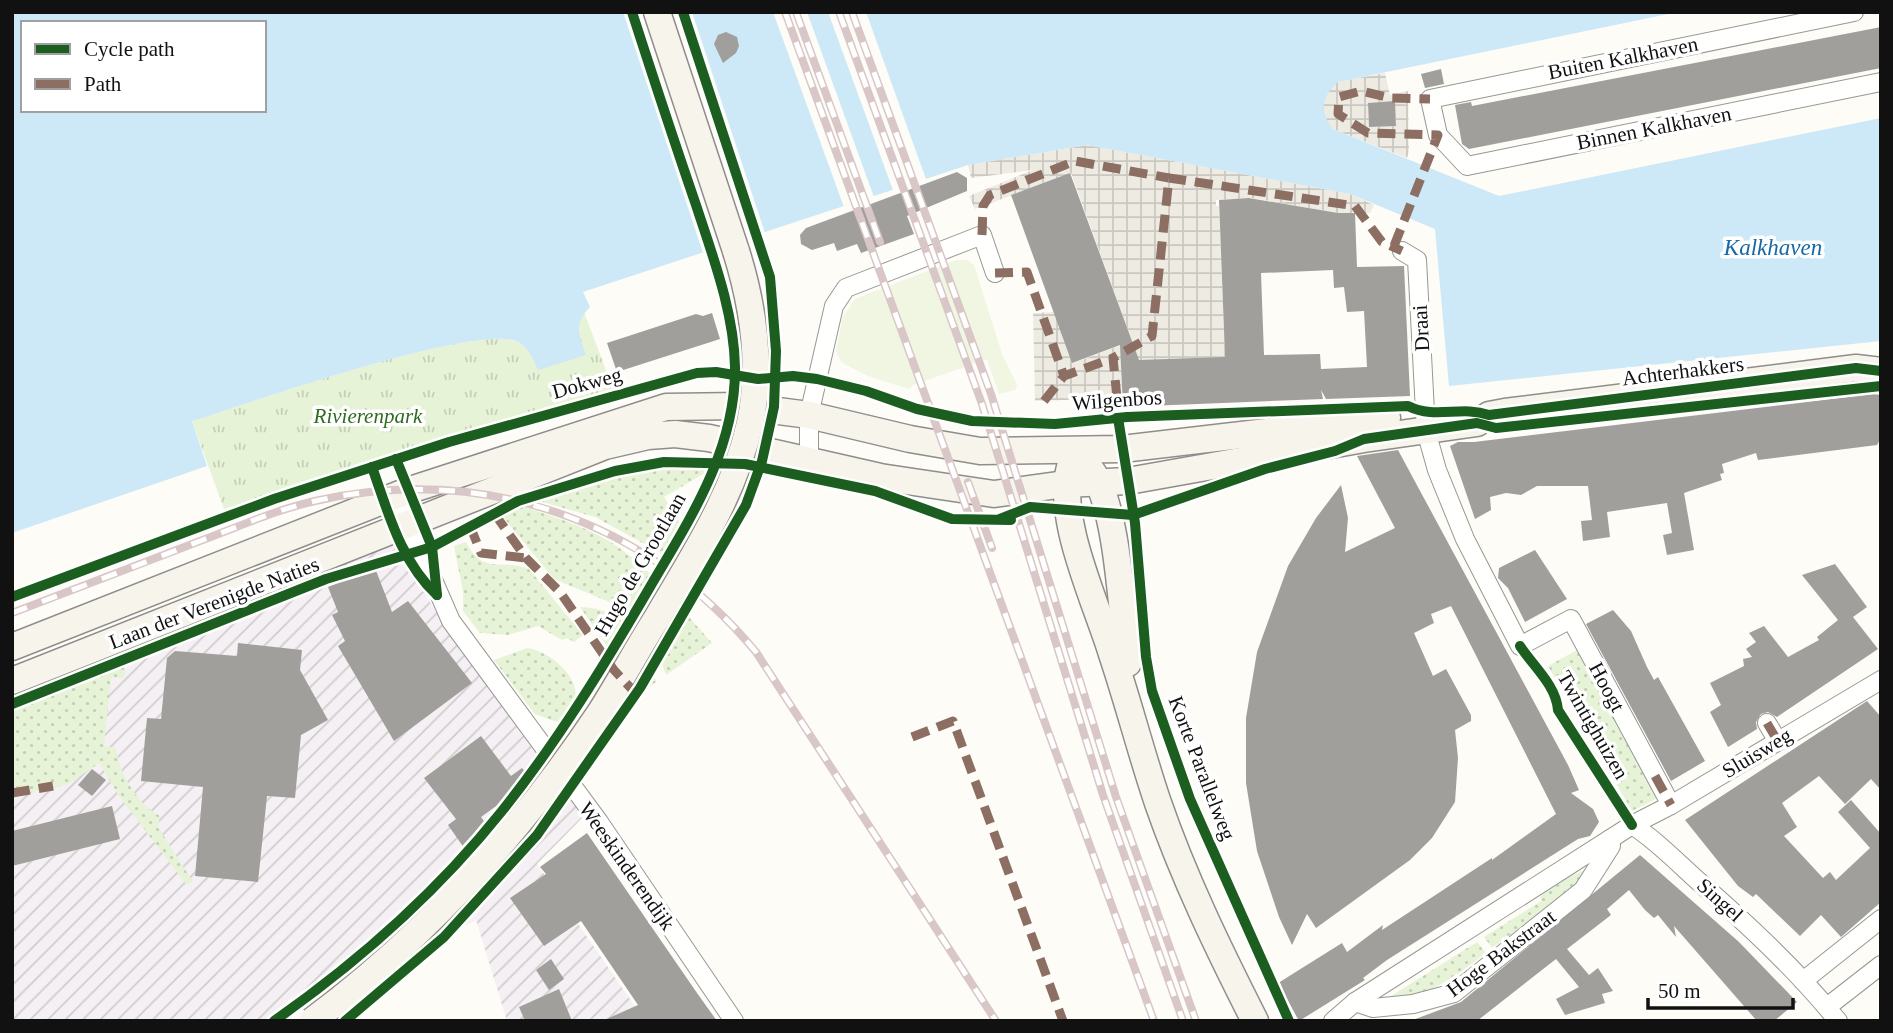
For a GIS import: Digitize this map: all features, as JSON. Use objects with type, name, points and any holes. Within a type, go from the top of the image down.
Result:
[{"type":"main road","name":"Hugo de Grootlaan","points":[[312,1021],[372,973],[449,903],[508,837],[551,783],[607,701],[706,536],[737,473],[750,421],[755,366],[748,288],[657,12]]},
{"type":"main road","name":"Achterhakkers","points":[[1425,423],[1473,409],[1489,415],[1856,368],[1881,371]]},
{"type":"main road","points":[[397,495],[666,407],[741,406],[809,415],[911,439],[980,451],[1122,449],[1425,423]]},
{"type":"main road","points":[[408,523],[605,446],[648,436],[674,434],[709,438],[880,477],[994,494],[1065,484],[1128,481],[1425,423]]},
{"type":"main road","name":"Korte Parallelweg","points":[[1075,449],[1101,482],[1113,542],[1135,721]]},
{"type":"main road","name":"Korte Parallelweg","points":[[1075,449],[1065,484],[1068,521],[1135,721],[1158,803],[1190,886],[1255,1021]]},
{"type":"main road","name":"Laan der Verenigde Naties","points":[[12,647],[397,495]]},
{"type":"main road","name":"Laan der Verenigde Naties","points":[[12,681],[408,523]]},
{"type":"street","name":"Buiten Kalkhaven","points":[[1438,135],[1430,99],[1854,12]]},
{"type":"street","name":"Binnen Kalkhaven","points":[[1438,135],[1467,166],[1881,82]]},
{"type":"street","points":[[809,460],[809,415],[834,306],[846,288],[982,235],[996,273]]},
{"type":"street","name":"Draai","points":[[1402,251],[1417,260],[1425,423]]},
{"type":"street","name":"Hoogt","points":[[1425,423],[1437,470],[1465,539],[1520,646],[1571,619],[1671,805]]},
{"type":"street","name":"Weeskinderendijk","points":[[397,495],[451,621],[599,822],[734,1021]]},
{"type":"street","name":"Sluisweg","points":[[1632,825],[1671,805],[1881,680]]},
{"type":"street","points":[[1767,723],[1777,740]]},
{"type":"street","name":"Hoge Bakstraat","points":[[1333,1021],[1355,1002],[1632,825]]},
{"type":"street","name":"Singel","points":[[1632,825],[1650,836],[1803,981],[1833,1014],[1881,965]]},
{"type":"street","name":"Hoge Bakstraat","points":[[1355,1002],[1373,1008],[1413,1004],[1454,993],[1583,890],[1611,846],[1611,839]]},
{"type":"street","points":[[1803,981],[1881,919]]},
{"type":"shaded area","points":[[1385,73],[1390,95],[1408,91],[1407,158],[1333,129],[1323,117],[1323,105],[1327,91],[1337,82]],"holes":[[[1394,102],[1396,125],[1369,127],[1368,103]]]},
{"type":"shaded area","points":[[1087,145],[1350,194],[1374,205],[1370,213],[1349,215],[1252,198],[1216,200],[1216,206],[1219,206],[1225,358],[1121,361],[1122,398],[1035,401],[1033,313],[1054,312],[1073,363],[1132,341],[1071,173],[975,209],[969,196],[1033,170],[971,178],[968,165]]},
{"type":"shaded area","points":[[395,538],[434,609],[588,812],[537,864],[645,1021],[507,1021],[476,920],[276,1021],[12,1021],[12,696],[279,589]]},
{"type":"green space","points":[[956,260],[967,260],[974,265],[1002,354],[1017,385],[1015,390],[999,394],[987,359],[913,385],[909,389],[868,376],[841,362],[836,351],[843,317],[855,299]]},
{"type":"green space","name":"Rivierenpark","points":[[584,312],[614,391],[224,509],[192,421],[358,368],[454,344],[491,339],[515,341],[527,349],[538,369],[577,327]]},
{"type":"green space","points":[[663,466],[717,466],[664,497],[681,524],[663,554],[595,517],[532,499],[606,474]]},
{"type":"green space","points":[[514,504],[586,529],[624,551],[664,588],[712,643],[666,675],[648,626],[626,609],[554,579],[499,512]]},
{"type":"green space","points":[[466,542],[472,552],[486,563],[529,569],[583,635],[574,642],[567,638],[562,640],[538,626],[508,635],[480,633],[463,611],[463,592],[454,546]]},
{"type":"green space","points":[[580,607],[611,614],[632,630],[646,654],[656,682],[634,698],[620,665]]},
{"type":"green space","points":[[527,648],[552,658],[562,667],[575,689],[575,701],[569,712],[557,722],[535,714],[494,660]]},
{"type":"green space","points":[[1577,650],[1662,796],[1632,811],[1548,666]]},
{"type":"green space","points":[[125,662],[124,678],[111,677],[104,746],[116,748],[130,787],[144,804],[160,816],[158,827],[193,882],[186,884],[119,796],[99,763],[67,785],[19,794],[12,791],[12,709]]},
{"type":"green space","points":[[1592,867],[1572,890],[1492,948],[1484,937],[1541,901],[1540,896],[1569,877]]},
{"type":"green space","points":[[1477,942],[1486,953],[1452,978],[1429,990],[1388,998]]},
{"type":"water","name":"Kalkhaven","points":[[12,12],[1678,12],[1338,82],[1328,93],[1324,110],[1333,129],[1499,196],[1881,118],[1881,341],[1449,386],[1435,229],[1350,194],[1087,145],[968,165],[583,292],[590,307],[579,324],[586,355],[538,370],[527,349],[516,341],[492,339],[455,344],[358,368],[192,421],[207,466],[12,533]]},
{"type":"pier","points":[[623,12],[692,12],[766,236],[704,256]]},
{"type":"pier","points":[[773,12],[807,12],[875,200],[845,210]]},
{"type":"pier","points":[[828,12],[866,12],[927,182],[894,193]]},
{"type":"building","points":[[1881,27],[1881,68],[1469,149],[1462,144],[1455,105],[1471,102],[1472,106]]},
{"type":"building","points":[[726,32],[737,37],[739,46],[736,53],[723,63],[714,44],[718,35]]},
{"type":"building","points":[[1441,69],[1444,84],[1425,88],[1421,74]]},
{"type":"building","points":[[1395,101],[1396,126],[1369,127],[1368,103]]},
{"type":"building","points":[[957,172],[967,178],[967,191],[907,216],[914,234],[861,253],[857,244],[837,251],[834,243],[812,250],[801,244],[800,235],[806,228]]},
{"type":"building","points":[[1070,173],[1139,360],[1225,357],[1219,200],[1249,198],[1338,213],[1355,213],[1357,267],[1404,266],[1410,396],[1326,399],[1321,390],[1323,399],[1123,407],[1120,345],[1072,363],[1011,195]],"holes":[[[1333,270],[1334,288],[1344,287],[1347,312],[1364,311],[1367,367],[1321,369],[1320,354],[1264,355],[1261,273]]]},
{"type":"building","points":[[712,313],[720,339],[617,372],[607,343],[696,314],[703,316]]},
{"type":"building","points":[[1881,395],[1881,438],[1877,445],[1758,460],[1756,453],[1722,464],[1722,480],[1684,493],[1694,550],[1667,555],[1663,535],[1672,533],[1667,503],[1607,512],[1610,537],[1583,541],[1581,521],[1592,520],[1588,486],[1537,486],[1521,495],[1506,493],[1490,497],[1491,510],[1475,519],[1450,446],[1458,442]]},
{"type":"building","points":[[1398,450],[1568,765],[1579,790],[1571,793],[1593,809],[1599,822],[1590,836],[1578,839],[1387,960],[1363,978],[1365,980],[1299,1021],[1287,999],[1284,1001],[1275,985],[1342,943],[1347,952],[1383,925],[1382,930],[1492,860],[1556,814],[1451,606],[1431,614],[1434,623],[1414,633],[1433,676],[1446,669],[1471,715],[1471,721],[1455,730],[1458,758],[1455,802],[1432,838],[1410,860],[1316,928],[1307,914],[1292,945],[1279,917],[1257,851],[1246,783],[1246,718],[1257,652],[1288,566],[1316,518],[1341,485],[1348,518],[1345,552],[1395,528],[1357,456]]},
{"type":"building","points":[[1535,550],[1567,599],[1525,622],[1508,588],[1498,578],[1499,568]]},
{"type":"building","points":[[1835,564],[1867,607],[1853,617],[1878,649],[1777,717],[1768,712],[1761,714],[1756,722],[1757,729],[1728,747],[1710,712],[1721,705],[1710,683],[1744,666],[1743,659],[1752,657],[1746,649],[1756,642],[1749,633],[1764,626],[1788,657],[1819,640],[1817,637],[1838,620],[1802,575]]},
{"type":"building","points":[[375,568],[392,612],[408,601],[472,683],[394,741],[338,646],[345,641],[332,615],[338,612],[328,587]]},
{"type":"building","points":[[1613,610],[1631,631],[1654,680],[1658,677],[1705,761],[1671,781],[1586,624]]},
{"type":"building","points":[[238,643],[302,650],[300,670],[328,720],[301,735],[295,798],[267,796],[258,882],[195,876],[203,787],[141,781],[147,718],[161,719],[167,658],[175,651],[237,656]]},
{"type":"building","points":[[1867,701],[1881,717],[1881,790],[1871,779],[1845,804],[1819,776],[1782,803],[1797,827],[1784,836],[1823,878],[1830,872],[1836,880],[1870,848],[1838,812],[1851,800],[1881,834],[1881,902],[1841,937],[1821,915],[1800,936],[1756,894],[1753,897],[1738,886],[1685,820]]},
{"type":"building","points":[[481,736],[511,776],[522,768],[532,780],[481,817],[491,831],[469,855],[448,825],[456,819],[424,778]]},
{"type":"building","points":[[92,769],[106,780],[92,796],[78,785]]},
{"type":"building","points":[[112,806],[120,839],[12,866],[12,831]]},
{"type":"building","points":[[587,833],[717,1021],[602,1021],[638,1005],[581,921],[544,946],[510,898],[546,874],[540,867]]},
{"type":"building","points":[[1640,855],[1739,942],[1797,1002],[1774,1021],[1757,1021],[1674,926],[1676,937],[1658,915],[1654,918],[1645,910],[1629,890],[1607,909],[1611,915],[1567,949],[1589,975],[1598,968],[1613,991],[1602,994],[1605,1003],[1565,1015],[1556,999],[1579,987],[1556,959],[1477,1021],[1410,1021],[1461,1002]]},
{"type":"building","points":[[551,959],[564,979],[549,990],[536,970]]},
{"type":"building","points":[[559,989],[572,1021],[525,1021],[519,1007]]},
{"type":"railway","points":[[785,12],[1154,1021]]},
{"type":"railway","points":[[796,12],[880,242]]},
{"type":"railway","points":[[839,12],[982,404],[1103,795],[1183,1021]]},
{"type":"railway","points":[[852,12],[991,394],[1116,797],[1196,1021]]},
{"type":"railway","points":[[968,482],[992,548]]},
{"type":"railway","points":[[12,613],[257,519],[315,501],[378,491],[440,490],[500,497],[558,513],[613,536],[664,567],[712,606],[756,652],[996,1021]]},
{"type":"marked path","points":[[1394,246],[1438,135],[1368,133],[1338,114],[1339,97],[1361,91],[1391,98],[1430,99]]},
{"type":"marked path","points":[[982,235],[983,206],[990,195],[1075,161],[1169,178]]},
{"type":"marked path","points":[[1117,398],[1113,358],[1152,336],[1169,178],[1355,206],[1382,242],[1402,251]]},
{"type":"marked path","points":[[995,273],[1027,272],[1064,376]]},
{"type":"marked path","points":[[1044,401],[1064,376],[1113,358]]},
{"type":"marked path","points":[[494,513],[526,558],[560,592],[614,670],[639,697]]},
{"type":"marked path","points":[[470,526],[481,553],[526,558]]},
{"type":"marked path","points":[[912,737],[953,721],[1063,1021]]},
{"type":"marked path","points":[[1767,723],[1777,740]]},
{"type":"marked path","points":[[1655,776],[1671,805]]},
{"type":"marked path","points":[[12,793],[53,786]]},
{"type":"cycle path","points":[[274,1021],[336,975],[396,924],[451,869],[502,811],[562,730],[616,645],[695,509],[719,455],[728,426],[735,367],[727,305],[632,12]]},
{"type":"cycle path","points":[[345,1021],[444,937],[537,835],[640,688],[746,505],[762,461],[774,407],[776,351],[770,277],[683,12]]},
{"type":"cycle path","name":"Dokweg","points":[[12,597],[274,499],[449,442],[697,373],[716,372],[758,379],[793,376],[817,379],[866,391],[917,409],[972,421],[1055,424],[1127,417],[1408,406],[1428,412],[1468,411],[1489,415],[1856,368],[1881,371]]},
{"type":"cycle path","points":[[1000,519],[1030,507],[1133,515],[1265,469],[1335,451],[1364,439],[1477,423],[1496,428],[1881,386]]},
{"type":"cycle path","name":"Wilgenbos","points":[[1118,418],[1135,523],[1146,657],[1152,691],[1190,799],[1289,1021]]},
{"type":"cycle path","points":[[396,459],[432,547],[437,595]]},
{"type":"cycle path","points":[[12,704],[326,579],[432,547],[518,501],[615,471],[664,462],[745,464],[875,491],[952,519],[1011,520]]},
{"type":"cycle path","points":[[372,467],[405,552],[437,595]]},
{"type":"cycle path","name":"Twintighuizen","points":[[1520,646],[1549,684],[1558,710],[1632,825]]}]
